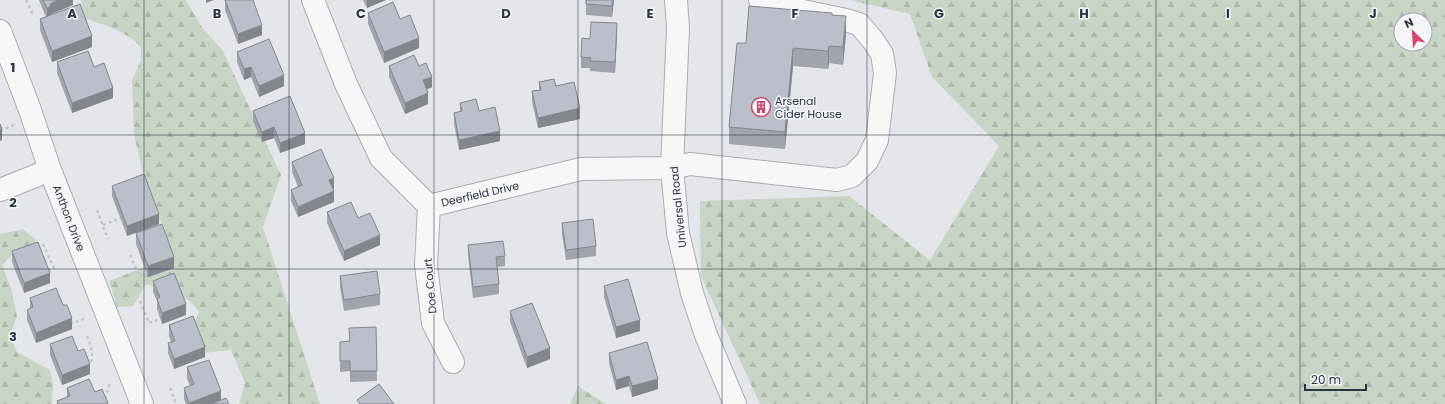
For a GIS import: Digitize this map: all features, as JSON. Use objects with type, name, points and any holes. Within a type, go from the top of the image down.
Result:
[{"type":"street","name":"Deerfield Drive","points":[[313,0],[346,84],[381,158],[429,206],[581,169],[672,168],[690,164],[837,180],[852,176],[867,161],[877,140],[885,72],[882,54],[859,24],[764,3],[760,0]]},
{"type":"street","name":"Universal Road","points":[[676,0],[678,28],[672,168],[678,233],[692,293],[706,335],[735,404]]},
{"type":"street","name":"Anthon Drive","points":[[0,32],[30,110],[50,170],[142,404]]},
{"type":"street","points":[[0,190],[50,170]]},
{"type":"street","name":"Doe Court","points":[[429,206],[426,265],[433,322],[453,362]]},
{"type":"path","points":[[26,0],[33,15]]},
{"type":"path","points":[[97,210],[108,240]]},
{"type":"path","points":[[103,225],[120,218]]},
{"type":"path","points":[[43,244],[54,268],[45,271]]},
{"type":"path","points":[[130,255],[139,276],[147,274]]},
{"type":"path","points":[[140,301],[150,323],[160,319]]},
{"type":"path","points":[[87,336],[93,350],[87,367]]},
{"type":"path","points":[[107,404],[105,399],[112,376]]},
{"type":"path","points":[[170,388],[176,404]]},
{"type":"green space","points":[[81,0],[186,0],[201,26],[223,51],[281,175],[263,227],[320,404],[239,404],[245,383],[231,350],[199,353],[190,331],[199,312],[190,301],[146,284],[133,306],[117,307],[109,281],[155,263],[165,228],[150,204],[134,134],[132,80],[141,60],[141,47],[135,41],[122,33],[84,18]]},
{"type":"green space","points":[[849,0],[1445,0],[1445,404],[760,404],[701,276],[700,201],[849,196],[930,260],[999,146],[932,77],[910,14]]},
{"type":"green space","points":[[23,229],[36,240],[34,245],[12,255],[2,265],[11,288],[17,316],[10,336],[17,352],[50,370],[53,383],[52,404],[0,404],[0,234]]},
{"type":"green space","points":[[578,386],[606,404],[570,404]]},
{"type":"building","points":[[43,0],[58,0],[50,4],[51,6],[47,8]]},
{"type":"building","points":[[225,0],[253,0],[262,25],[238,34]]},
{"type":"building","points":[[586,0],[613,0],[612,6],[586,4]]},
{"type":"building","points":[[393,2],[400,19],[410,15],[419,38],[384,52],[368,13]]},
{"type":"building","points":[[80,4],[92,36],[52,51],[40,19]]},
{"type":"building","name":"Arsenal Cider House","points":[[749,6],[832,13],[832,15],[846,16],[843,47],[829,46],[828,51],[793,48],[785,132],[729,127],[737,43],[746,43]]},
{"type":"building","points":[[591,22],[617,23],[615,62],[590,61],[591,58],[581,57],[582,38],[590,39]]},
{"type":"building","points":[[269,39],[284,75],[259,86],[251,67],[244,69],[237,52]]},
{"type":"building","points":[[88,51],[94,67],[104,63],[113,88],[72,103],[57,62]]},
{"type":"building","points":[[414,55],[419,66],[426,63],[432,77],[423,80],[428,93],[405,103],[389,66]]},
{"type":"building","points":[[554,79],[556,86],[574,82],[580,108],[538,118],[532,91],[541,90],[539,82]]},
{"type":"building","points":[[290,96],[305,133],[280,143],[274,127],[262,132],[253,111]]},
{"type":"building","points":[[476,99],[479,111],[495,107],[500,131],[459,140],[454,113],[462,111],[460,103]]},
{"type":"building","points":[[321,149],[334,178],[329,180],[334,191],[298,207],[291,190],[302,185],[292,162]]},
{"type":"building","points":[[144,174],[159,214],[127,226],[112,186]]},
{"type":"building","points":[[351,202],[358,218],[370,213],[380,235],[344,251],[327,212]]},
{"type":"building","points":[[593,219],[596,246],[566,250],[562,223]]},
{"type":"building","points":[[162,224],[174,257],[148,266],[136,233]]},
{"type":"building","points":[[503,241],[505,256],[496,257],[499,284],[473,287],[468,245]]},
{"type":"building","points":[[38,242],[50,273],[24,283],[12,251]]},
{"type":"building","points":[[377,271],[380,294],[344,300],[340,276]]},
{"type":"building","points":[[174,273],[186,304],[162,313],[157,299],[160,297],[153,281]]},
{"type":"building","points":[[628,279],[640,320],[616,327],[604,286]]},
{"type":"building","points":[[56,288],[63,305],[67,305],[72,318],[36,333],[27,310],[33,307],[30,298]]},
{"type":"building","points":[[532,303],[550,348],[527,357],[510,311]]},
{"type":"building","points":[[193,316],[205,347],[174,359],[168,343],[175,341],[169,325]]},
{"type":"building","points":[[376,327],[377,371],[350,371],[350,361],[340,361],[340,342],[350,341],[349,328]]},
{"type":"building","points":[[72,336],[78,351],[84,349],[90,364],[62,375],[50,344]]},
{"type":"building","points":[[647,342],[658,379],[632,386],[629,376],[616,380],[609,353]]},
{"type":"building","points":[[209,360],[221,391],[189,403],[184,388],[194,384],[187,367]]},
{"type":"building","points":[[89,379],[95,392],[102,389],[108,403],[58,404],[57,401],[70,396],[67,388]]},
{"type":"building","points":[[379,384],[394,404],[360,404],[357,400]]},
{"type":"building","points":[[226,398],[229,404],[211,404]]},
{"type":"place","name":"Arsenal Cider House","points":[[761,107]]}]
